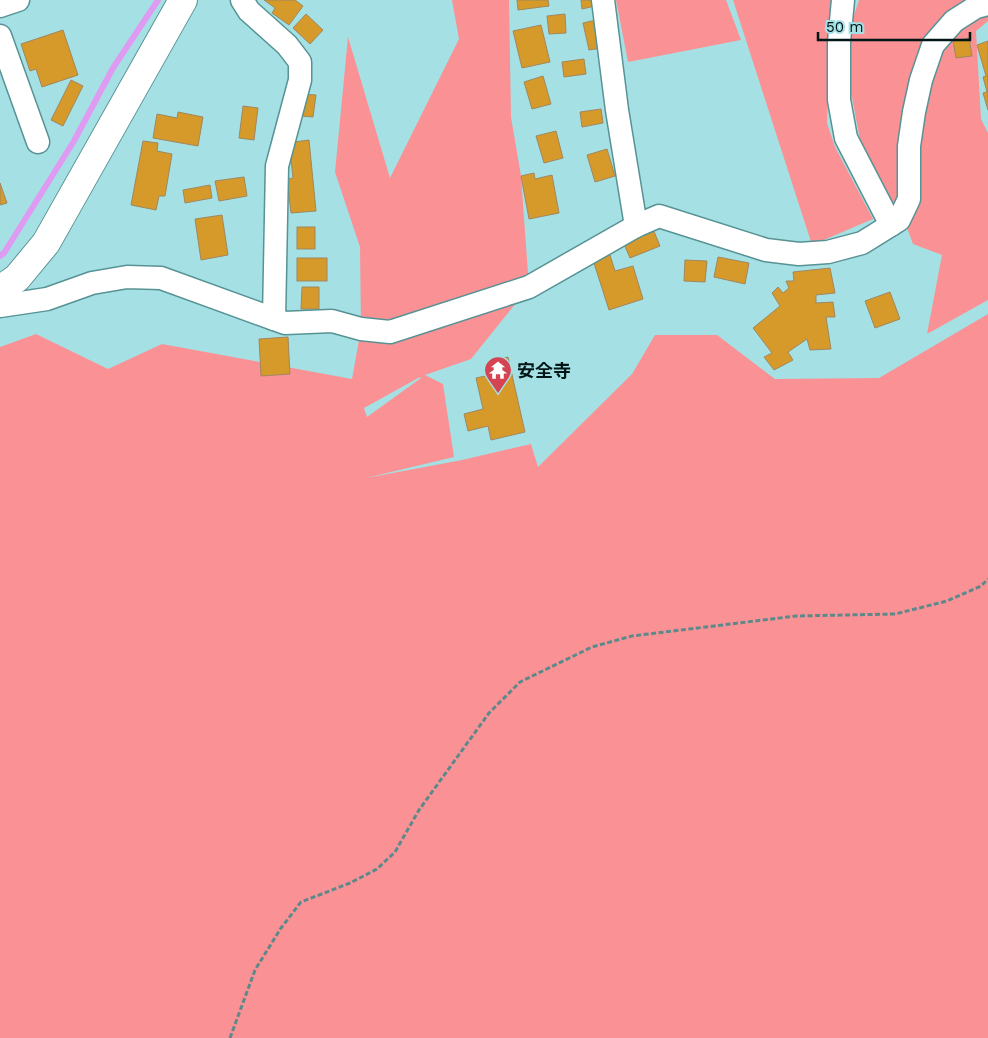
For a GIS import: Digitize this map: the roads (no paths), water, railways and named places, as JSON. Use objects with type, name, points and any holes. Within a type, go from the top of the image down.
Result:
[{"type":"street","points":[[0,6],[18,0]]},
{"type":"street","points":[[0,290],[18,278],[46,243],[183,0]]},
{"type":"street","points":[[242,0],[249,11],[287,46],[300,62],[300,80],[277,166],[274,319]]},
{"type":"street","points":[[603,0],[617,110],[636,226]]},
{"type":"street","points":[[843,0],[839,42],[839,100],[846,138],[891,225]]},
{"type":"street","points":[[0,306],[46,299],[92,283],[109,280],[127,277],[161,278],[284,323],[332,321],[361,329],[390,332],[529,287],[636,226],[659,216],[766,250],[799,254],[828,252],[862,243],[899,220],[909,199],[909,146],[914,112],[921,80],[933,45],[954,22],[976,7],[988,4]]},
{"type":"street","points":[[0,36],[38,142]]},
{"type":"waterway","points":[[0,256],[4,253],[74,141],[113,68],[158,0]]},
{"type":"place","name":"安全寺","points":[[498,394]]}]
